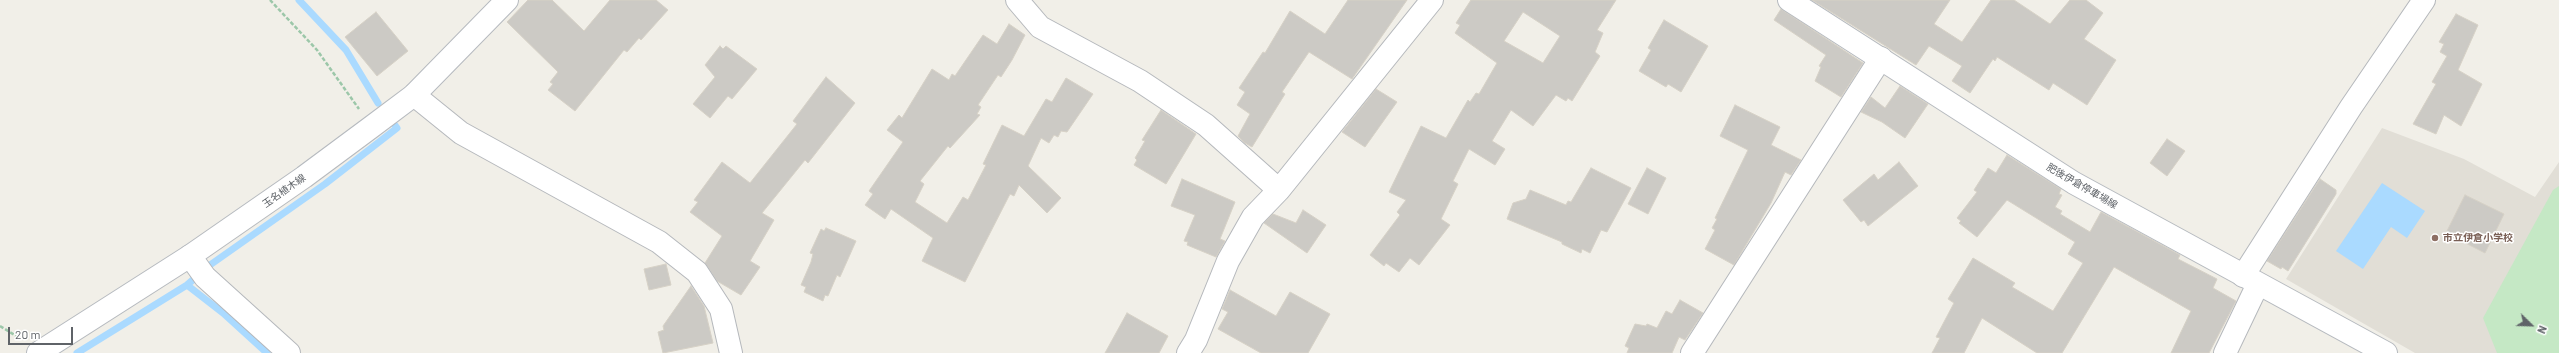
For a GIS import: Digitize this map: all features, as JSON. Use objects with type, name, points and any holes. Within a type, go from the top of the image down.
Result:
[{"type":"street","name":"玉名植木線","points":[[38,353],[197,266],[304,177],[414,95],[507,0]]},
{"type":"street","points":[[1017,0],[1040,27],[1140,81],[1206,125],[1279,190]]},
{"type":"street","points":[[1188,353],[1196,340],[1228,261],[1254,217],[1279,190],[1432,0]]},
{"type":"street","name":"肥後伊倉停車場線","points":[[1789,0],[2074,183],[2386,353]]},
{"type":"street","points":[[2225,353],[2251,280],[2347,114],[2424,0]]},
{"type":"street","points":[[1692,353],[1881,58]]},
{"type":"street","points":[[414,95],[461,132],[659,242],[697,272],[721,310],[731,353]]},
{"type":"street","points":[[197,266],[289,353]]},
{"type":"path","points":[[270,0],[317,50],[352,97],[370,128]]},
{"type":"shaded area","name":"市立伊倉小学校","points":[[2382,128],[2464,159],[2535,197],[2559,162],[2559,353],[2415,353],[2286,279]]},
{"type":"green space","points":[[2559,186],[2559,353],[2497,353],[2483,318],[2553,190]]},
{"type":"water","points":[[2382,183],[2425,211],[2407,238],[2391,227],[2363,269],[2336,251]]},
{"type":"building","points":[[528,0],[552,0],[584,31],[610,0],[656,0],[668,10],[641,40],[639,38],[627,52],[624,50],[575,111],[548,90],[553,84],[550,82],[558,72],[507,22]]},
{"type":"building","points":[[1348,0],[1407,0],[1352,79],[1309,52],[1282,92],[1285,94],[1252,147],[1245,143],[1238,136],[1250,114],[1237,105],[1245,92],[1239,88],[1263,52],[1265,53],[1290,11],[1325,34]]},
{"type":"building","points":[[1471,0],[1616,0],[1597,30],[1603,33],[1595,52],[1600,56],[1572,101],[1568,98],[1566,101],[1556,95],[1533,126],[1511,110],[1492,141],[1505,149],[1495,165],[1469,149],[1453,181],[1458,184],[1441,219],[1450,225],[1419,265],[1410,258],[1399,272],[1386,263],[1384,266],[1370,255],[1400,215],[1397,212],[1406,200],[1389,192],[1421,126],[1446,138],[1468,100],[1470,102],[1476,93],[1479,94],[1497,63],[1455,33],[1460,25],[1456,23]],"holes":[[[1523,12],[1560,36],[1543,63],[1504,41]]]},
{"type":"building","points":[[1812,0],[1950,0],[1934,24],[1962,42],[1991,0],[2014,0],[2050,24],[2070,0],[2086,0],[2103,13],[2084,39],[2116,60],[2087,105],[2053,83],[2049,90],[1997,57],[1995,61],[1993,59],[1970,93],[1952,81],[1962,66],[1929,46],[1916,65]]},
{"type":"building","points":[[1781,9],[1863,63],[1841,97],[1815,81],[1821,67],[1819,66],[1826,55],[1774,20]]},
{"type":"building","points":[[376,12],[408,51],[377,76],[345,37]]},
{"type":"building","points":[[2456,14],[2478,25],[2458,70],[2482,84],[2461,126],[2444,115],[2436,134],[2413,124],[2436,84],[2432,82],[2447,56],[2440,52],[2444,44],[2439,42]]},
{"type":"building","points":[[1664,20],[1708,46],[1681,92],[1668,84],[1666,87],[1639,71],[1651,50],[1648,48]]},
{"type":"building","points":[[1009,24],[1025,35],[1012,60],[1001,77],[998,75],[978,105],[981,107],[977,114],[980,115],[950,148],[948,146],[920,181],[924,184],[915,202],[947,223],[963,197],[968,200],[986,165],[983,164],[1002,125],[1024,136],[1046,99],[1052,102],[1066,78],[1093,94],[1067,132],[1061,131],[1058,137],[1054,135],[1049,143],[1041,138],[1028,166],[1061,198],[1047,213],[1019,185],[1014,196],[1010,194],[965,282],[922,261],[933,238],[891,209],[885,219],[865,205],[873,194],[869,191],[903,142],[887,130],[899,115],[902,118],[932,69],[949,80],[952,74],[955,76],[983,35],[997,44]]},
{"type":"building","points":[[720,46],[723,49],[726,46],[757,69],[732,99],[728,96],[710,118],[693,104],[715,77],[705,65]]},
{"type":"building","points":[[826,77],[855,103],[808,163],[805,160],[762,213],[774,220],[750,261],[760,267],[741,295],[717,281],[705,263],[722,236],[690,212],[698,202],[694,200],[722,162],[750,183],[797,124],[793,121]]},
{"type":"building","points":[[1900,86],[1928,104],[1905,138],[1882,122],[1861,112],[1871,97],[1885,108]]},
{"type":"building","points":[[1376,89],[1397,102],[1365,147],[1342,132]]},
{"type":"building","points":[[1735,105],[1780,127],[1771,145],[1801,160],[1791,175],[1785,172],[1771,203],[1734,265],[1705,249],[1715,230],[1712,228],[1717,219],[1715,218],[1748,150],[1720,136]]},
{"type":"building","points":[[1161,110],[1196,134],[1166,184],[1134,165],[1137,160],[1135,158],[1145,141],[1142,140]]},
{"type":"building","points":[[2167,139],[2185,151],[2167,176],[2150,163]]},
{"type":"building","points":[[2007,155],[2061,189],[2059,194],[2062,195],[2055,207],[2062,211],[2060,214],[2090,232],[2101,212],[2180,255],[2178,259],[2217,279],[2213,288],[2236,301],[2209,353],[2171,353],[2191,311],[2114,267],[2062,353],[2037,353],[1982,318],[1964,353],[1932,353],[1940,338],[1936,337],[1954,303],[1948,299],[1973,258],[2015,283],[2012,287],[2053,311],[2083,263],[2068,254],[2075,242],[2007,200],[1977,237],[1959,223],[1961,221],[1957,218],[1977,192],[1974,190],[1988,168],[1996,173]]},
{"type":"building","points":[[1899,162],[1918,186],[1868,226],[1864,220],[1861,222],[1843,200],[1874,174],[1878,180]]},
{"type":"building","points":[[1591,168],[1631,188],[1607,232],[1601,230],[1590,253],[1582,249],[1581,253],[1562,244],[1562,242],[1507,219],[1513,203],[1526,199],[1530,190],[1566,205],[1568,201],[1571,202]]},
{"type":"building","points":[[1647,168],[1666,178],[1648,214],[1628,204]]},
{"type":"building","points":[[1182,179],[1235,202],[1220,239],[1225,241],[1216,257],[1187,245],[1188,242],[1184,241],[1195,215],[1171,206]]},
{"type":"building","points":[[2320,179],[2336,190],[2336,194],[2288,271],[2282,267],[2281,269],[2267,261]]},
{"type":"building","points":[[2465,195],[2504,214],[2485,253],[2446,233]]},
{"type":"building","points":[[1303,210],[1326,225],[1307,253],[1264,223],[1273,214],[1296,223]]},
{"type":"building","points":[[826,228],[856,241],[840,277],[837,275],[828,296],[825,295],[823,301],[804,292],[806,287],[801,285],[811,262],[813,254],[810,253],[821,229],[824,231]]},
{"type":"building","points":[[666,264],[671,285],[649,290],[644,269]]},
{"type":"building","points":[[691,286],[704,306],[713,343],[663,353],[658,332],[664,330],[663,326]]},
{"type":"building","points":[[1230,290],[1276,316],[1290,292],[1330,314],[1308,353],[1261,353],[1218,329],[1228,312],[1222,309]]},
{"type":"building","points":[[1680,300],[1703,313],[1685,340],[1679,337],[1672,353],[1627,353],[1629,348],[1625,346],[1635,324],[1646,326],[1647,324],[1657,328],[1666,311],[1672,314]]},
{"type":"building","points":[[1127,313],[1168,336],[1159,353],[1105,353]]},
{"type":"waterway","points":[[299,0],[346,50],[378,103]]},
{"type":"waterway","points":[[77,353],[187,285],[210,265],[325,184],[397,128],[394,124]]},
{"type":"waterway","points":[[187,285],[223,313],[267,353]]},
{"type":"place","name":"市立伊倉小学校","points":[[2435,238]]}]
